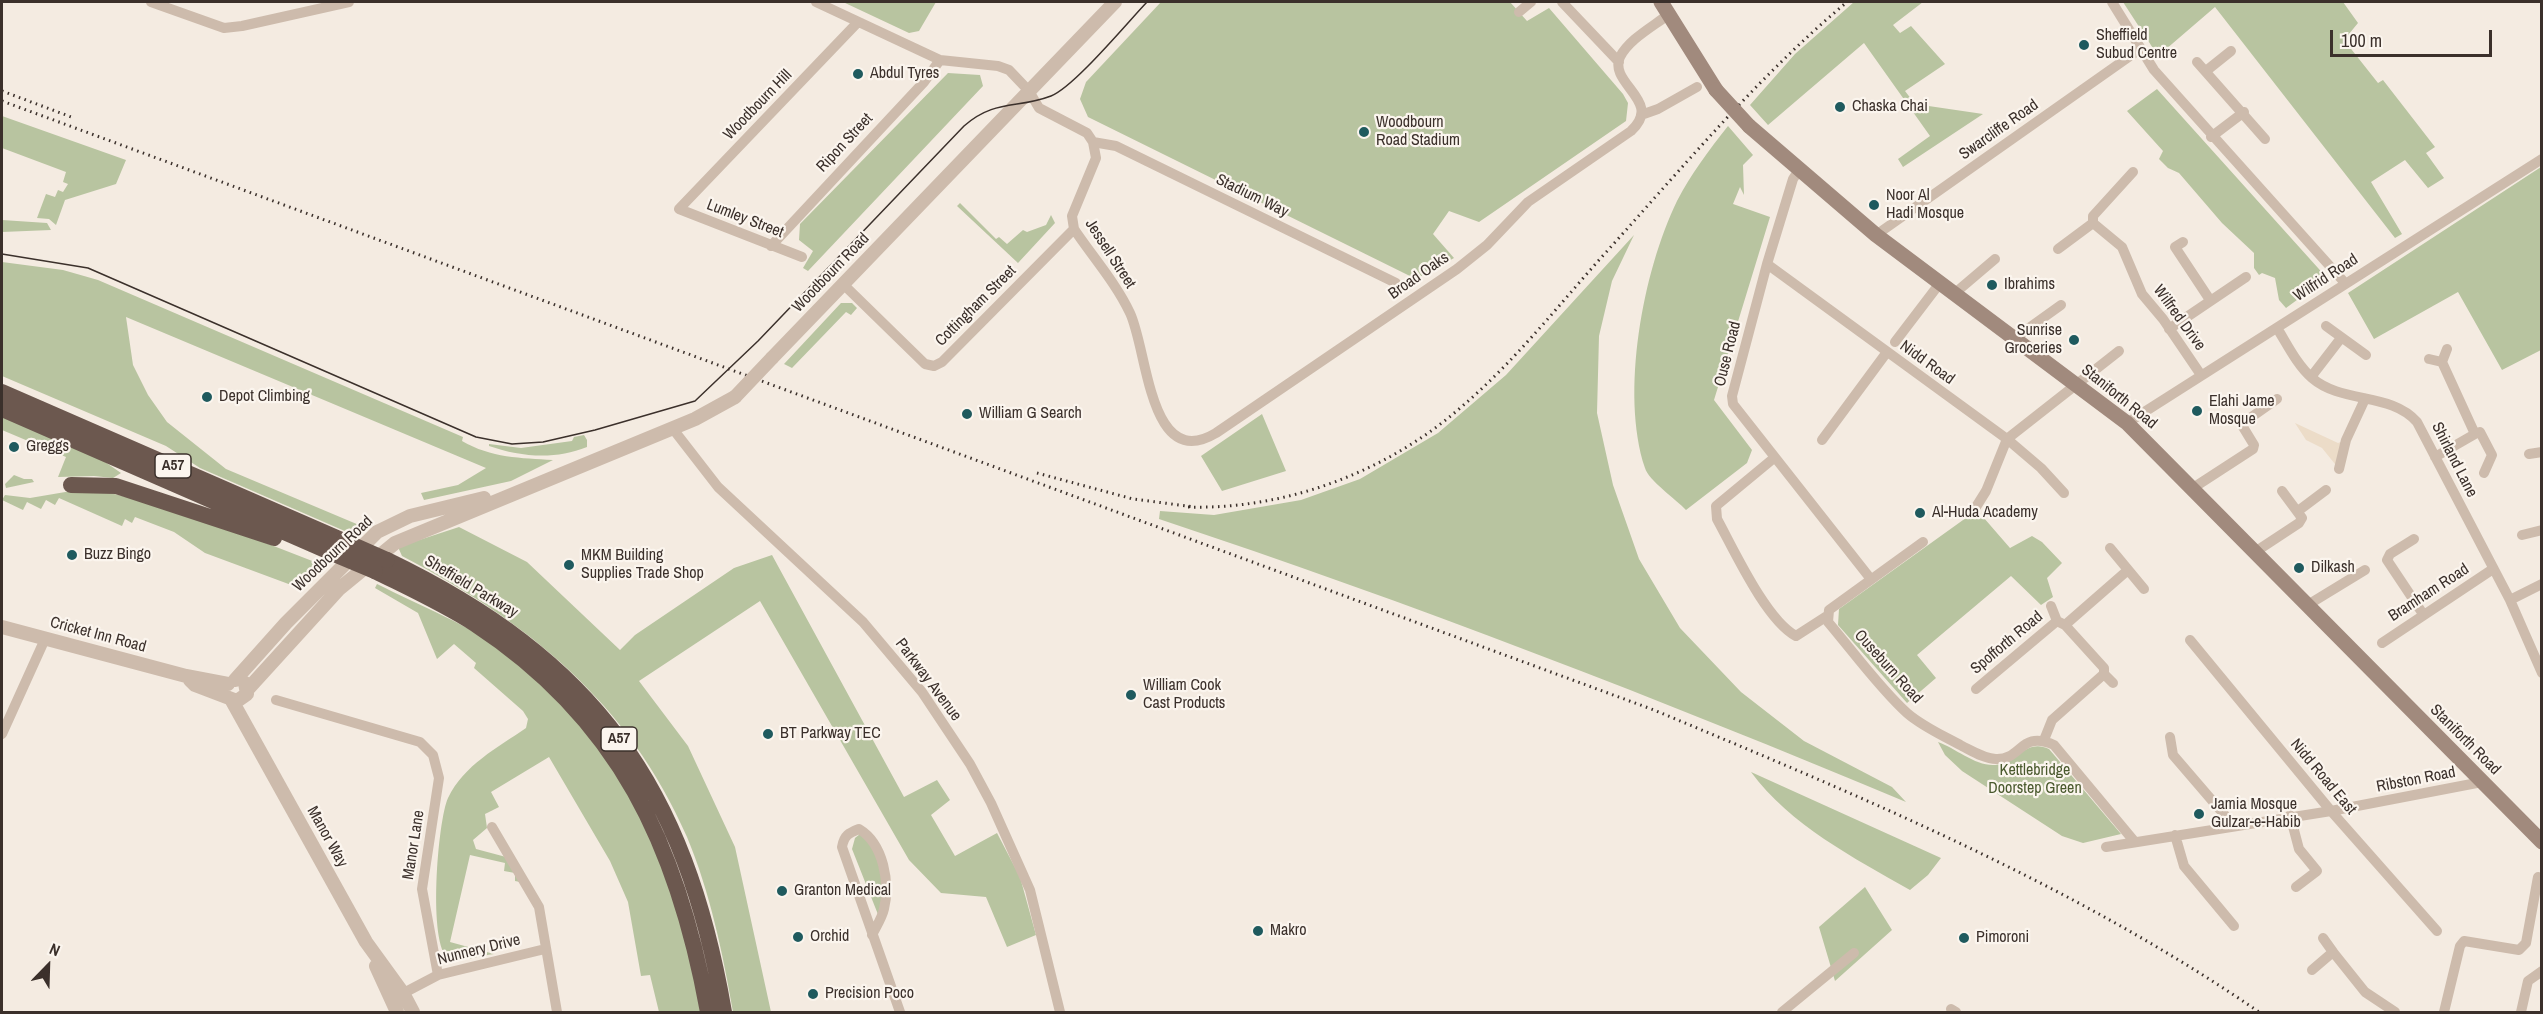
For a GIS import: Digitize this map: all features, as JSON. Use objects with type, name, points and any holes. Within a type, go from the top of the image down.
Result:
[{"type":"highway","name":"Sheffield Parkway","points":[[2,392],[335,550],[374,565],[446,607],[508,648],[548,681],[603,742],[642,802],[664,847],[689,924],[708,1012]]},
{"type":"highway","name":"Sheffield Parkway","points":[[2,409],[335,550],[446,589],[518,636],[571,682],[625,747],[659,802],[683,854],[708,932],[724,1012]]},
{"type":"highway","points":[[71,485],[116,486],[335,550]]},
{"type":"main road","name":"Staniforth Road","points":[[1665,8],[1716,90],[1749,126],[1876,235],[2127,423],[2541,843]]},
{"type":"street","points":[[151,2],[224,28],[243,26],[349,2]]},
{"type":"street","points":[[816,2],[940,60],[1004,68],[1014,73],[1040,108],[1079,128],[1093,141]]},
{"type":"street","name":"Woodbourn Road","points":[[236,691],[348,581],[395,543],[518,490],[673,429],[735,397],[1114,2]]},
{"type":"street","points":[[1519,12],[1531,2]]},
{"type":"street","points":[[1562,2],[1619,62]]},
{"type":"street","points":[[2112,2],[2154,70],[2211,137],[2345,283]]},
{"type":"street","points":[[1641,115],[1636,96],[1620,73],[1619,62],[1626,48],[1665,8]]},
{"type":"street","name":"Woodbourn Hill","points":[[679,209],[858,22]]},
{"type":"street","name":"Swarcliffe Road","points":[[1876,235],[2140,49]]},
{"type":"street","points":[[2206,71],[2231,51]]},
{"type":"street","name":"Ripon Street","points":[[771,246],[924,82],[940,60]]},
{"type":"street","points":[[2197,62],[2244,112],[2265,139]]},
{"type":"street","name":"Broad Oaks","points":[[1197,443],[1216,433],[1457,269],[1486,245],[1528,202],[1631,131],[1638,124],[1641,115],[1658,109],[1697,87]]},
{"type":"street","points":[[2211,137],[2244,112]]},
{"type":"street","name":"Jessell Street","points":[[1093,141],[1096,158],[1072,216],[1074,229],[1130,312],[1164,424],[1178,439],[1197,443]]},
{"type":"street","name":"Stadium Way","points":[[1093,141],[1116,146],[1396,283]]},
{"type":"street","name":"Wilfrid Road","points":[[2127,423],[2541,159]]},
{"type":"street","name":"Ouse Road","points":[[1799,170],[1793,179],[1767,264],[1732,396],[1733,404],[1870,578]]},
{"type":"street","points":[[2058,249],[2064,237],[2093,223],[2093,216],[2133,172]]},
{"type":"street","name":"Lumley Street","points":[[679,209],[802,257]]},
{"type":"street","name":"Wilfred Drive","points":[[2093,223],[2122,247],[2142,294],[2201,375]]},
{"type":"street","name":"Cottingham Street","points":[[843,284],[925,364],[934,366],[942,362],[1074,229]]},
{"type":"street","points":[[2183,242],[2175,247],[2210,300]]},
{"type":"street","points":[[1955,293],[1995,259]]},
{"type":"street","name":"Nidd Road","points":[[1767,264],[2007,439],[2041,468],[2064,493]]},
{"type":"street","points":[[2169,329],[2246,277]]},
{"type":"street","points":[[1895,342],[1940,283]]},
{"type":"street","points":[[2015,338],[2061,305]]},
{"type":"street","points":[[2326,326],[2366,355]]},
{"type":"street","name":"Shirland Lane","points":[[2277,328],[2311,377],[2340,393],[2408,411],[2417,422],[2510,600],[2541,673]]},
{"type":"street","points":[[2311,377],[2341,338]]},
{"type":"street","points":[[2442,362],[2446,349]]},
{"type":"street","points":[[1976,507],[1986,491],[2007,439],[2119,351]]},
{"type":"street","points":[[1822,440],[1887,352]]},
{"type":"street","points":[[2429,359],[2442,362],[2482,431],[2492,454],[2484,473]]},
{"type":"street","points":[[2193,488],[2253,449],[2254,445],[2243,423],[2277,399]]},
{"type":"street","points":[[2338,469],[2346,440],[2365,399]]},
{"type":"street","name":"Parkway Avenue","points":[[673,429],[718,487],[746,516],[870,628],[922,692],[991,803],[1030,890],[1060,1012]]},
{"type":"street","points":[[2435,457],[2482,431]]},
{"type":"street","points":[[2529,454],[2541,452]]},
{"type":"street","points":[[1774,458],[1716,506],[1717,519],[1757,592],[1786,631],[1797,636],[1827,616],[1829,610],[1870,578],[1923,542]]},
{"type":"street","name":"Woodbourn Road","points":[[236,691],[308,600],[363,545],[394,521],[437,508],[518,490]]},
{"type":"street","points":[[2298,511],[2326,490]]},
{"type":"street","points":[[2255,552],[2299,523],[2302,518],[2282,491]]},
{"type":"street","points":[[2522,535],[2541,530]]},
{"type":"street","points":[[2414,539],[2390,554],[2387,560],[2423,614]]},
{"type":"street","points":[[2110,548],[2144,589]]},
{"type":"street","name":"Bramham Road","points":[[2382,643],[2493,569]]},
{"type":"street","name":"Spofforth Road","points":[[1976,689],[2128,570]]},
{"type":"street","points":[[2306,606],[2365,570]]},
{"type":"street","points":[[2510,600],[2541,584]]},
{"type":"street","points":[[308,600],[319,610]]},
{"type":"street","points":[[2051,606],[2061,623],[2104,668],[2104,674],[2113,683]]},
{"type":"street","name":"Ouseburn Road","points":[[1827,616],[1828,622],[1906,712],[1926,726],[1979,754],[1995,759],[2004,758],[2026,742],[2044,740]]},
{"type":"street","name":"Cricket Inn Road","points":[[2,627],[236,691]]},
{"type":"street","points":[[2,734],[45,639]]},
{"type":"street","name":"Nidd Road East","points":[[2190,640],[2331,811],[2437,931]]},
{"type":"street","points":[[2104,674],[2052,720],[2044,740],[2054,745],[2134,841]]},
{"type":"street","name":"Manor Way","points":[[236,691],[246,708],[259,747],[397,1002],[413,1012]]},
{"type":"street","name":"Manor Lane","points":[[276,700],[420,742],[433,755],[440,778],[422,889],[438,975]]},
{"type":"street","points":[[2170,737],[2173,755],[2234,826]]},
{"type":"street","name":"Ribston Road","points":[[2106,847],[2290,815],[2331,811],[2482,782]]},
{"type":"street","points":[[2290,815],[2299,849],[2317,871],[2296,888]]},
{"type":"street","name":"Nunnery Drive","points":[[492,827],[539,907],[557,1012]]},
{"type":"street","points":[[872,935],[884,910],[886,875],[875,845],[867,834],[859,829],[849,833],[843,839],[842,847],[872,935],[900,1012]]},
{"type":"street","points":[[2175,835],[2184,866],[2234,926]]},
{"type":"street","points":[[2444,1012],[2460,946],[2464,941],[2519,950],[2526,944],[2538,877]]},
{"type":"street","points":[[2323,938],[2366,992],[2395,1012]]},
{"type":"street","name":"Nunnery Drive","points":[[397,1002],[438,975],[545,949]]},
{"type":"street","points":[[2312,970],[2333,952]]},
{"type":"street","points":[[1782,1012],[1854,953]]},
{"type":"street","points":[[2521,1012],[2528,981],[2541,971]]},
{"type":"green space","points":[[843,2],[936,2],[919,31],[909,33]]},
{"type":"green space","name":"Woodbourn Road Stadium","points":[[1161,2],[1510,2],[1527,21],[1549,8],[1623,94],[1628,103],[1626,121],[1479,222],[1449,211],[1433,234],[1454,258],[1416,279],[1088,117],[1080,99],[1086,82]]},
{"type":"green space","points":[[1854,2],[1923,2],[1893,25],[1900,33],[1911,26],[1945,64],[1905,91],[1915,104],[1983,114],[1903,167],[1898,159],[1930,136],[1864,43],[1768,125],[1750,105],[1795,54]]},
{"type":"green space","points":[[2123,2],[2343,2],[2358,23],[2344,40],[2378,83],[2383,80],[2435,147],[2426,153],[2444,178],[2428,188],[2405,160],[2371,182],[2402,234],[2395,238],[2215,7],[2158,56]]},
{"type":"green space","points":[[948,73],[980,75],[983,86],[808,271],[803,268],[813,251],[799,240],[800,224]]},
{"type":"green space","points":[[2157,89],[2327,278],[2286,308],[2279,300],[2275,278],[2262,273],[2259,275],[2254,268],[2254,253],[2222,223],[2179,173],[2168,168],[2159,159],[2163,151],[2127,111]]},
{"type":"green space","points":[[2,116],[126,160],[116,184],[65,200],[56,225],[49,219],[37,218],[46,194],[55,197],[58,190],[63,192],[68,184],[63,182],[66,172],[2,148]]},
{"type":"green space","points":[[1728,126],[1753,155],[1743,165],[1744,195],[1740,187],[1733,204],[1770,217],[1714,400],[1752,450],[1747,463],[1686,510],[1657,484],[1645,468],[1638,438],[1635,369],[1645,296],[1665,229],[1688,181]]},
{"type":"green space","points":[[2541,167],[2541,350],[2502,370],[2458,292],[2374,339],[2348,293]]},
{"type":"green space","points":[[960,203],[996,239],[999,237],[1007,244],[1023,230],[1027,232],[1046,225],[1051,215],[1055,223],[1018,263],[957,206]]},
{"type":"green space","points":[[2,220],[47,223],[51,230],[2,232]]},
{"type":"green space","points":[[1634,235],[1612,281],[1599,336],[1597,413],[1613,485],[1639,559],[1680,628],[1741,692],[1804,741],[1892,787],[1906,802],[1535,653],[1348,584],[1159,519],[1160,511],[1214,515],[1301,500],[1360,479],[1438,433],[1506,375]]},
{"type":"green space","points":[[2,262],[63,270],[98,280],[463,437],[462,441],[473,447],[506,456],[553,460],[511,481],[424,500],[421,493],[458,485],[486,468],[126,317],[133,365],[148,395],[167,422],[226,469],[359,525],[347,532],[200,468],[166,446],[2,376]]},
{"type":"green space","points":[[841,303],[852,303],[857,308],[851,315],[846,312],[792,368],[784,364]]},
{"type":"green space","points":[[1262,414],[1286,471],[1222,491],[1201,456]]},
{"type":"green space","points":[[2,417],[98,457],[121,473],[113,478],[58,477],[66,457],[2,430]]},
{"type":"green space","points":[[584,435],[587,447],[563,454],[526,455],[489,446],[489,444],[521,448],[572,441],[574,437]]},
{"type":"green space","points":[[14,475],[32,479],[34,482],[6,488],[5,484]]},
{"type":"green space","points":[[89,488],[181,510],[320,564],[322,568],[302,589],[205,553],[174,532],[135,517],[132,523],[125,519],[122,526],[59,498],[55,505],[46,500],[41,509],[27,502],[23,510],[2,500],[5,495],[30,498]]},
{"type":"green space","points":[[1977,510],[2010,548],[2032,536],[2042,542],[2062,563],[2047,578],[2053,597],[2041,605],[2011,576],[1917,655],[1936,678],[1907,703],[1838,625],[1839,609]]},
{"type":"green space","points":[[459,527],[527,562],[620,650],[635,635],[734,568],[772,555],[904,797],[937,780],[950,800],[931,815],[955,856],[997,833],[1020,877],[1036,935],[1007,947],[986,897],[941,893],[909,860],[760,601],[639,681],[688,746],[735,847],[771,1012],[733,1012],[715,923],[695,858],[663,789],[636,746],[605,707],[570,671],[532,639],[492,609],[402,556],[398,547]]},
{"type":"green space","points":[[377,584],[461,625],[509,654],[551,692],[602,752],[644,820],[660,856],[684,930],[703,1012],[659,1012],[650,975],[641,976],[628,902],[610,861],[549,757],[491,792],[499,807],[485,814],[487,828],[473,840],[476,849],[506,857],[515,873],[504,871],[505,863],[470,855],[450,942],[494,954],[449,959],[442,949],[436,908],[438,855],[444,810],[448,798],[463,776],[493,750],[526,728],[528,719],[523,711],[474,668],[476,663],[454,644],[437,659],[418,613],[375,588]]},
{"type":"green space","name":"Kettlebridge Doorstep Green","points":[[1938,742],[1978,762],[1995,765],[2036,746],[2049,749],[2121,834],[2083,843],[2062,836],[1962,771],[1945,755]]},
{"type":"green space","points":[[1751,772],[1941,858],[1928,875],[1910,890],[1824,839],[1784,808]]},
{"type":"green space","points":[[860,834],[868,835],[885,878],[881,922],[852,849],[855,838]]},
{"type":"green space","points":[[1865,887],[1892,930],[1835,981],[1819,927]]},
{"type":"shaded area","points":[[2295,423],[2338,443],[2346,440],[2339,469],[2322,448],[2306,440]]},
{"type":"tram line","points":[[2,254],[88,268],[476,437],[512,444],[543,442],[595,430],[695,401],[758,341],[964,126],[975,117],[996,108],[1039,100],[1061,90],[1086,68],[1147,2]]},
{"type":"railway","points":[[1188,507],[1261,502],[1332,483],[1400,451],[1459,409],[1532,337],[1750,94],[1813,31],[1847,2]]},
{"type":"railway","points":[[2,91],[74,118]]},
{"type":"railway","points":[[2,101],[1654,710],[1888,810],[2041,883],[2188,966],[2259,1012]]},
{"type":"railway","points":[[1037,473],[1133,499],[1195,507]]},
{"type":"place","name":"Sheffield Subud Centre","points":[[2084,45]]},
{"type":"place","name":"Abdul Tyres","points":[[858,74]]},
{"type":"place","name":"Chaska Chai","points":[[1840,107]]},
{"type":"place","name":"Woodbourn Road Stadium","points":[[1364,132]]},
{"type":"place","name":"Noor Al Hadi Mosque","points":[[1874,205]]},
{"type":"place","name":"Ibrahims","points":[[1992,285]]},
{"type":"place","name":"Sunrise Groceries","points":[[2074,340]]},
{"type":"place","name":"Depot Climbing","points":[[207,397]]},
{"type":"place","name":"Elahi Jame Mosque","points":[[2197,411]]},
{"type":"place","name":"William G Search","points":[[967,414]]},
{"type":"place","name":"Greggs","points":[[14,447]]},
{"type":"place","name":"Al-Huda Academy","points":[[1920,513]]},
{"type":"place","name":"Buzz Bingo","points":[[72,555]]},
{"type":"place","name":"MKM Building Supplies Trade Shop","points":[[569,565]]},
{"type":"place","name":"Dilkash","points":[[2299,568]]},
{"type":"place","name":"William Cook Cast Products","points":[[1131,695]]},
{"type":"place","name":"BT Parkway TEC","points":[[768,734]]},
{"type":"place","name":"Jamia Mosque Gulzar-e-Habib","points":[[2199,814]]},
{"type":"place","name":"Granton Medical","points":[[782,891]]},
{"type":"place","name":"Makro","points":[[1258,931]]},
{"type":"place","name":"Orchid","points":[[798,937]]},
{"type":"place","name":"Pimoroni","points":[[1964,938]]},
{"type":"place","name":"Precision Poco","points":[[813,994]]}]
